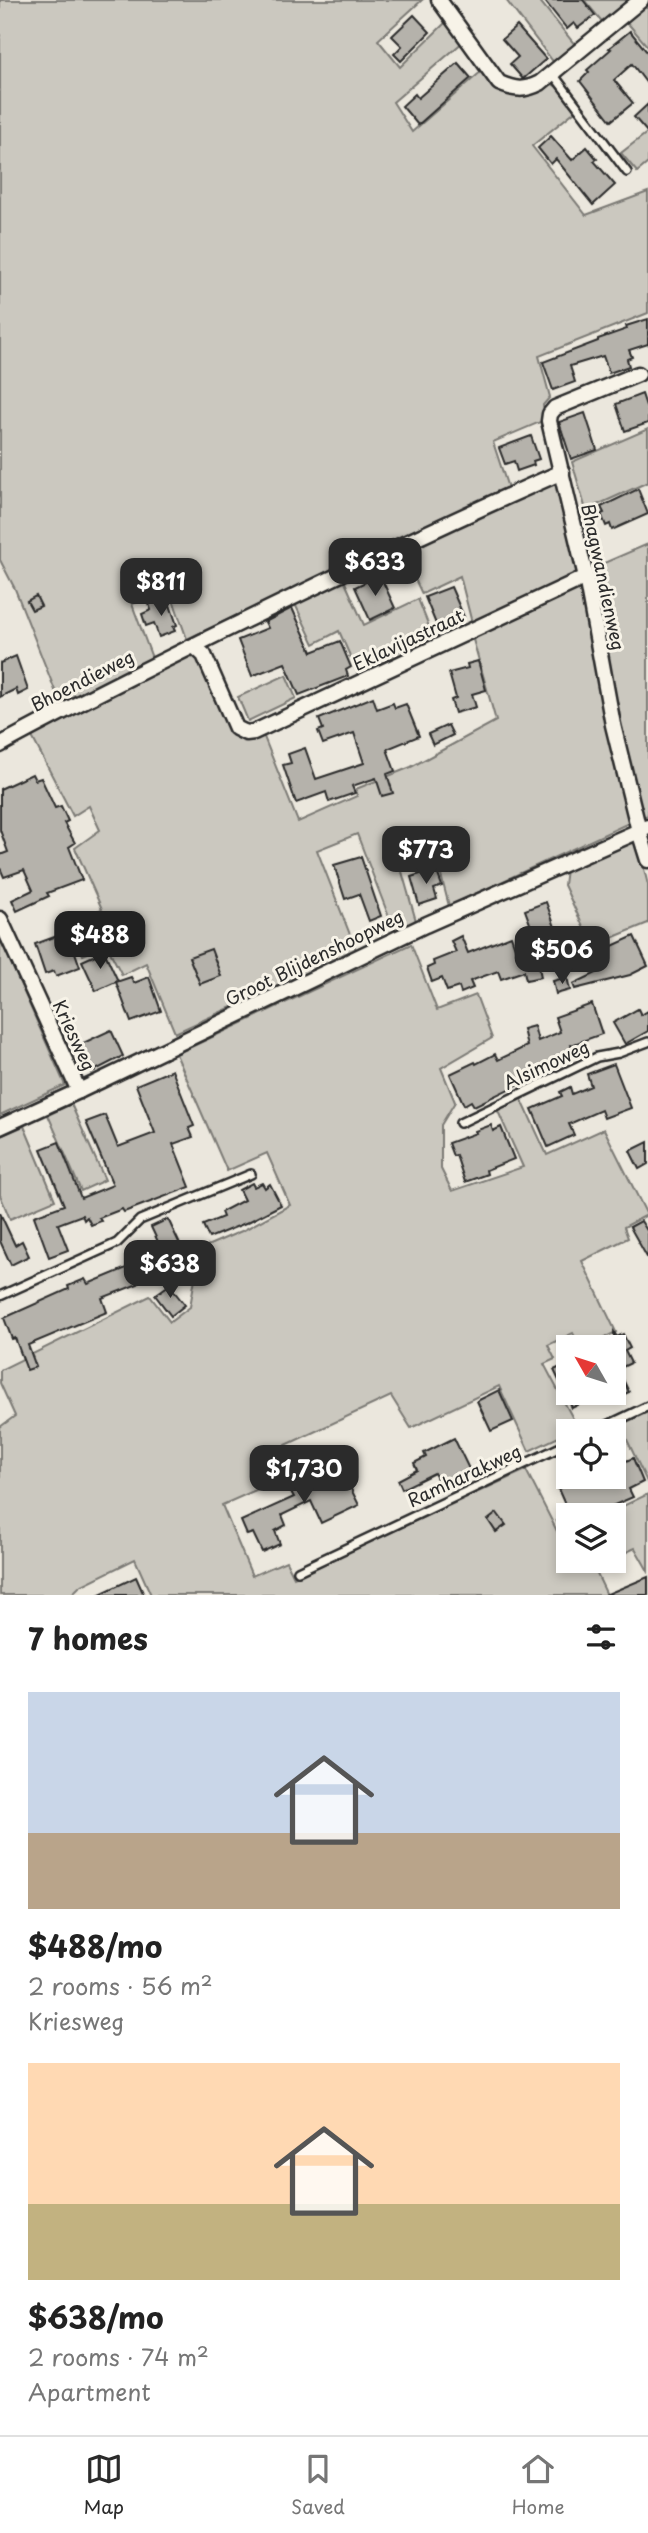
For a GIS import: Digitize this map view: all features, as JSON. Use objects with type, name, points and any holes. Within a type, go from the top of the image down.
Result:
[{"type":"street","points":[[439,0],[499,83],[515,90],[528,89],[552,74],[641,0]]},
{"type":"street","name":"Bhagwandienweg","points":[[638,374],[555,408],[549,421],[586,577],[613,725],[643,829],[648,860]]},
{"type":"street","name":"Bhoendieweg","points":[[0,745],[194,646],[451,521],[562,472]]},
{"type":"street","name":"Eklavijastraat","points":[[194,646],[204,655],[236,728],[246,733],[254,733],[586,577]]},
{"type":"street","name":"Groot Blijdenshoopweg","points":[[0,1127],[425,925],[643,829]]},
{"type":"street","name":"Kriesweg","points":[[0,919],[79,1091]]},
{"type":"lane","points":[[552,74],[627,172]]},
{"type":"lane","name":"Alsimoweg","points":[[460,1123],[597,1057],[619,1053],[648,1042]]},
{"type":"lane","points":[[0,1296],[117,1243],[140,1220],[251,1174]]},
{"type":"lane","points":[[620,1419],[648,1406]]},
{"type":"lane","name":"Ramharakweg","points":[[298,1571],[556,1449]]},
{"type":"shaded area","points":[[0,0],[422,0],[378,40],[400,67],[448,20],[464,41],[393,102],[412,132],[484,69],[514,95],[529,95],[552,84],[557,87],[575,111],[532,146],[586,215],[648,192],[648,313],[539,356],[550,397],[543,405],[545,420],[493,442],[508,488],[187,639],[170,591],[132,604],[152,658],[60,703],[15,589],[0,560]]},
{"type":"shaded area","points":[[506,0],[539,0],[576,46],[555,64]]},
{"type":"shaded area","points":[[584,0],[628,0],[631,3],[605,25]]},
{"type":"shaded area","points":[[648,1],[648,47],[625,20]]},
{"type":"shaded area","points":[[648,132],[648,163],[637,172],[621,153]]},
{"type":"shaded area","points":[[648,429],[648,482],[586,510],[572,462]]},
{"type":"shaded area","points":[[558,479],[579,575],[472,623],[460,576],[422,594],[402,552]]},
{"type":"shaded area","points":[[648,544],[648,815],[639,819],[618,724],[590,569]]},
{"type":"shaded area","points":[[344,580],[364,625],[418,599],[434,639],[358,674],[339,631],[314,644],[294,602]]},
{"type":"shaded area","points":[[581,584],[631,822],[449,906],[430,833],[395,847],[416,921],[394,930],[357,834],[317,850],[356,950],[175,1033],[146,963],[122,975],[107,946],[83,955],[70,924],[102,909],[75,848],[100,830],[89,806],[73,816],[29,731],[193,648],[236,732],[262,732],[298,822],[357,796],[356,789],[411,767],[496,721],[472,636]]},
{"type":"shaded area","points":[[286,675],[296,698],[248,721],[238,697]]},
{"type":"shaded area","points":[[637,841],[648,885],[648,923],[592,946],[564,885],[566,869]]},
{"type":"shaded area","points":[[0,938],[65,1085],[0,1115]]},
{"type":"shaded area","points":[[411,944],[437,1010],[476,995],[492,1038],[441,1068],[455,1102],[441,1125],[441,1169],[452,1191],[523,1167],[497,1109],[521,1098],[547,1155],[604,1129],[647,1215],[624,1227],[628,1238],[582,1261],[616,1332],[610,1335],[556,1335],[556,1341],[548,1345],[555,1359],[544,1364],[556,1387],[556,1405],[566,1405],[573,1419],[556,1419],[556,1438],[529,1451],[499,1386],[411,1428],[391,1396],[271,1452],[283,1478],[222,1505],[252,1576],[286,1561],[294,1577],[526,1470],[556,1529],[556,1573],[596,1573],[607,1595],[151,1595],[135,1559],[80,1586],[71,1595],[0,1595],[0,1427],[15,1416],[0,1383],[0,1370],[150,1296],[170,1322],[190,1307],[200,1249],[244,1230],[290,1205],[267,1153],[227,1171],[176,1054]]},
{"type":"shaded area","points":[[71,1104],[105,1180],[81,1191],[48,1115]]},
{"type":"shaded area","points":[[24,1126],[55,1200],[10,1219],[0,1195],[0,1136]]},
{"type":"shaded area","points":[[648,1412],[648,1484],[626,1438],[626,1422]]},
{"type":"shaded area","points":[[648,1494],[648,1571],[635,1548],[626,1552],[626,1504]]},
{"type":"building","points":[[544,0],[583,0],[595,15],[578,28],[574,23],[567,29]]},
{"type":"building","points":[[414,15],[430,32],[401,61],[394,54],[402,46],[392,36]]},
{"type":"building","points":[[517,26],[546,59],[523,79],[510,64],[518,57],[502,39]]},
{"type":"building","points":[[630,31],[648,53],[648,85],[632,64],[614,80],[633,103],[611,121],[580,81],[589,72],[587,70],[611,49],[609,48]]},
{"type":"building","points":[[458,63],[471,78],[418,125],[402,106],[415,94],[418,98]]},
{"type":"building","points":[[648,104],[648,133],[634,117]]},
{"type":"building","points":[[551,136],[572,160],[587,147],[597,159],[594,161],[615,185],[593,205],[556,159],[551,164],[538,148]]},
{"type":"building","points":[[648,319],[648,344],[629,350],[632,357],[627,359],[629,366],[609,373],[603,356],[570,366],[575,382],[553,390],[543,362]]},
{"type":"building","points":[[642,394],[648,412],[648,423],[625,431],[616,404]]},
{"type":"building","points":[[585,413],[597,450],[571,459],[559,422]]},
{"type":"building","points":[[531,436],[539,459],[533,461],[534,465],[517,471],[514,461],[505,464],[499,448]]},
{"type":"building","points":[[638,489],[648,514],[612,530],[610,524],[606,526],[601,507]]},
{"type":"building","points":[[380,575],[395,608],[370,620],[355,587]]},
{"type":"building","points":[[451,587],[464,617],[451,622],[454,628],[440,634],[425,597]]},
{"type":"building","points":[[36,596],[41,606],[32,610],[27,601]]},
{"type":"building","points":[[162,599],[165,607],[170,605],[177,625],[173,627],[175,631],[159,637],[154,623],[146,626],[142,614],[151,610],[149,604]]},
{"type":"building","points":[[292,608],[312,652],[340,641],[351,667],[346,670],[348,676],[299,695],[285,663],[252,676],[238,640],[268,628],[265,622]]},
{"type":"building","points":[[16,656],[28,690],[18,695],[16,689],[0,697],[0,663]]},
{"type":"building","points":[[478,661],[486,690],[472,694],[476,707],[455,713],[451,700],[456,698],[449,673],[468,668],[467,664]]},
{"type":"building","points":[[373,697],[377,709],[393,703],[395,708],[406,704],[419,736],[387,749],[395,771],[387,774],[393,793],[382,796],[376,778],[352,786],[355,793],[329,802],[326,792],[296,803],[283,765],[291,763],[288,754],[305,748],[316,779],[364,763],[354,733],[323,744],[318,731],[323,729],[319,719]]},
{"type":"building","points":[[448,725],[453,735],[433,745],[428,734]]},
{"type":"building","points":[[32,774],[35,780],[41,778],[55,808],[61,806],[68,821],[64,823],[75,843],[69,847],[82,880],[47,893],[49,896],[17,911],[12,900],[33,890],[24,870],[4,877],[0,868],[0,855],[8,852],[0,830],[0,789]]},
{"type":"building","points":[[361,857],[381,916],[369,921],[359,894],[345,899],[334,865]]},
{"type":"building","points":[[436,869],[442,886],[434,889],[437,899],[419,905],[411,877]]},
{"type":"building","points":[[546,902],[561,955],[538,962],[541,977],[526,980],[524,971],[501,979],[498,971],[470,981],[473,988],[461,993],[459,987],[447,991],[442,978],[432,982],[427,968],[434,965],[433,961],[456,952],[451,941],[461,936],[468,953],[511,936],[517,953],[539,948],[525,910]]},
{"type":"building","points":[[130,927],[133,937],[123,941],[120,931]]},
{"type":"building","points":[[68,932],[80,967],[56,976],[54,971],[45,974],[35,944]]},
{"type":"building","points":[[634,936],[648,966],[630,975],[575,989],[573,984],[607,968],[599,952]]},
{"type":"building","points":[[211,949],[221,976],[200,984],[189,957]]},
{"type":"building","points":[[104,951],[118,981],[96,991],[82,961]]},
{"type":"building","points":[[131,977],[134,983],[149,977],[161,1011],[131,1022],[116,982]]},
{"type":"building","points":[[567,977],[570,990],[556,994],[553,981]]},
{"type":"building","points":[[592,1004],[602,1034],[571,1045],[575,1055],[533,1072],[518,1082],[519,1084],[474,1106],[471,1101],[464,1105],[450,1074],[495,1054],[498,1060],[527,1046],[523,1029],[534,1026],[538,1041],[560,1032],[555,1017]]},
{"type":"building","points":[[638,1009],[641,1015],[648,1011],[648,1031],[625,1044],[613,1023]]},
{"type":"building","points":[[111,1030],[123,1056],[92,1072],[79,1045]]},
{"type":"building","points":[[614,1064],[631,1108],[604,1118],[601,1110],[569,1124],[574,1135],[548,1147],[532,1109],[562,1096],[560,1092],[570,1087],[572,1094],[591,1086],[587,1074]]},
{"type":"building","points":[[172,1070],[194,1126],[189,1128],[193,1137],[173,1144],[190,1187],[124,1212],[122,1209],[99,1218],[101,1221],[91,1225],[87,1217],[84,1220],[82,1215],[58,1224],[68,1250],[49,1257],[34,1216],[64,1205],[41,1149],[59,1142],[81,1198],[113,1185],[86,1122],[105,1115],[118,1147],[155,1133],[136,1085]]},
{"type":"building","points":[[491,1125],[493,1131],[501,1127],[514,1159],[486,1170],[487,1174],[465,1182],[456,1155],[453,1156],[448,1143]]},
{"type":"building","points":[[648,1142],[648,1164],[639,1169],[630,1151]]},
{"type":"building","points":[[252,1183],[254,1187],[262,1183],[265,1188],[270,1184],[281,1205],[209,1238],[203,1225],[223,1217],[221,1212],[244,1200],[239,1190]]},
{"type":"building","points":[[0,1213],[15,1245],[22,1241],[29,1256],[11,1265],[0,1241]]},
{"type":"building","points":[[168,1219],[185,1255],[168,1263],[151,1227]]},
{"type":"building","points":[[641,1221],[648,1232],[648,1259],[630,1227]]},
{"type":"building","points":[[131,1266],[138,1284],[102,1298],[107,1312],[28,1345],[36,1367],[27,1370],[4,1318],[85,1279],[88,1284]]},
{"type":"building","points":[[169,1285],[185,1305],[171,1316],[155,1295]]},
{"type":"building","points":[[626,1353],[631,1363],[626,1365]]},
{"type":"building","points":[[499,1390],[513,1421],[491,1431],[477,1401]]},
{"type":"building","points":[[454,1438],[470,1471],[441,1486],[434,1473],[402,1489],[398,1480],[417,1470],[414,1463],[426,1457],[424,1453]]},
{"type":"building","points":[[633,1458],[643,1482],[629,1489],[633,1497],[619,1503],[564,1503],[558,1489],[626,1489],[626,1461]]},
{"type":"building","points":[[323,1462],[331,1479],[343,1473],[359,1505],[321,1523],[311,1501],[282,1515],[286,1525],[275,1531],[280,1544],[262,1552],[253,1533],[247,1535],[241,1521],[294,1497],[291,1492],[305,1486],[299,1474]]},
{"type":"building","points":[[497,1513],[506,1525],[496,1532],[488,1520]]},
{"type":"building","points":[[136,1577],[144,1595],[98,1595]]},
{"type":"building","points":[[648,1577],[648,1595],[605,1595]]}]
